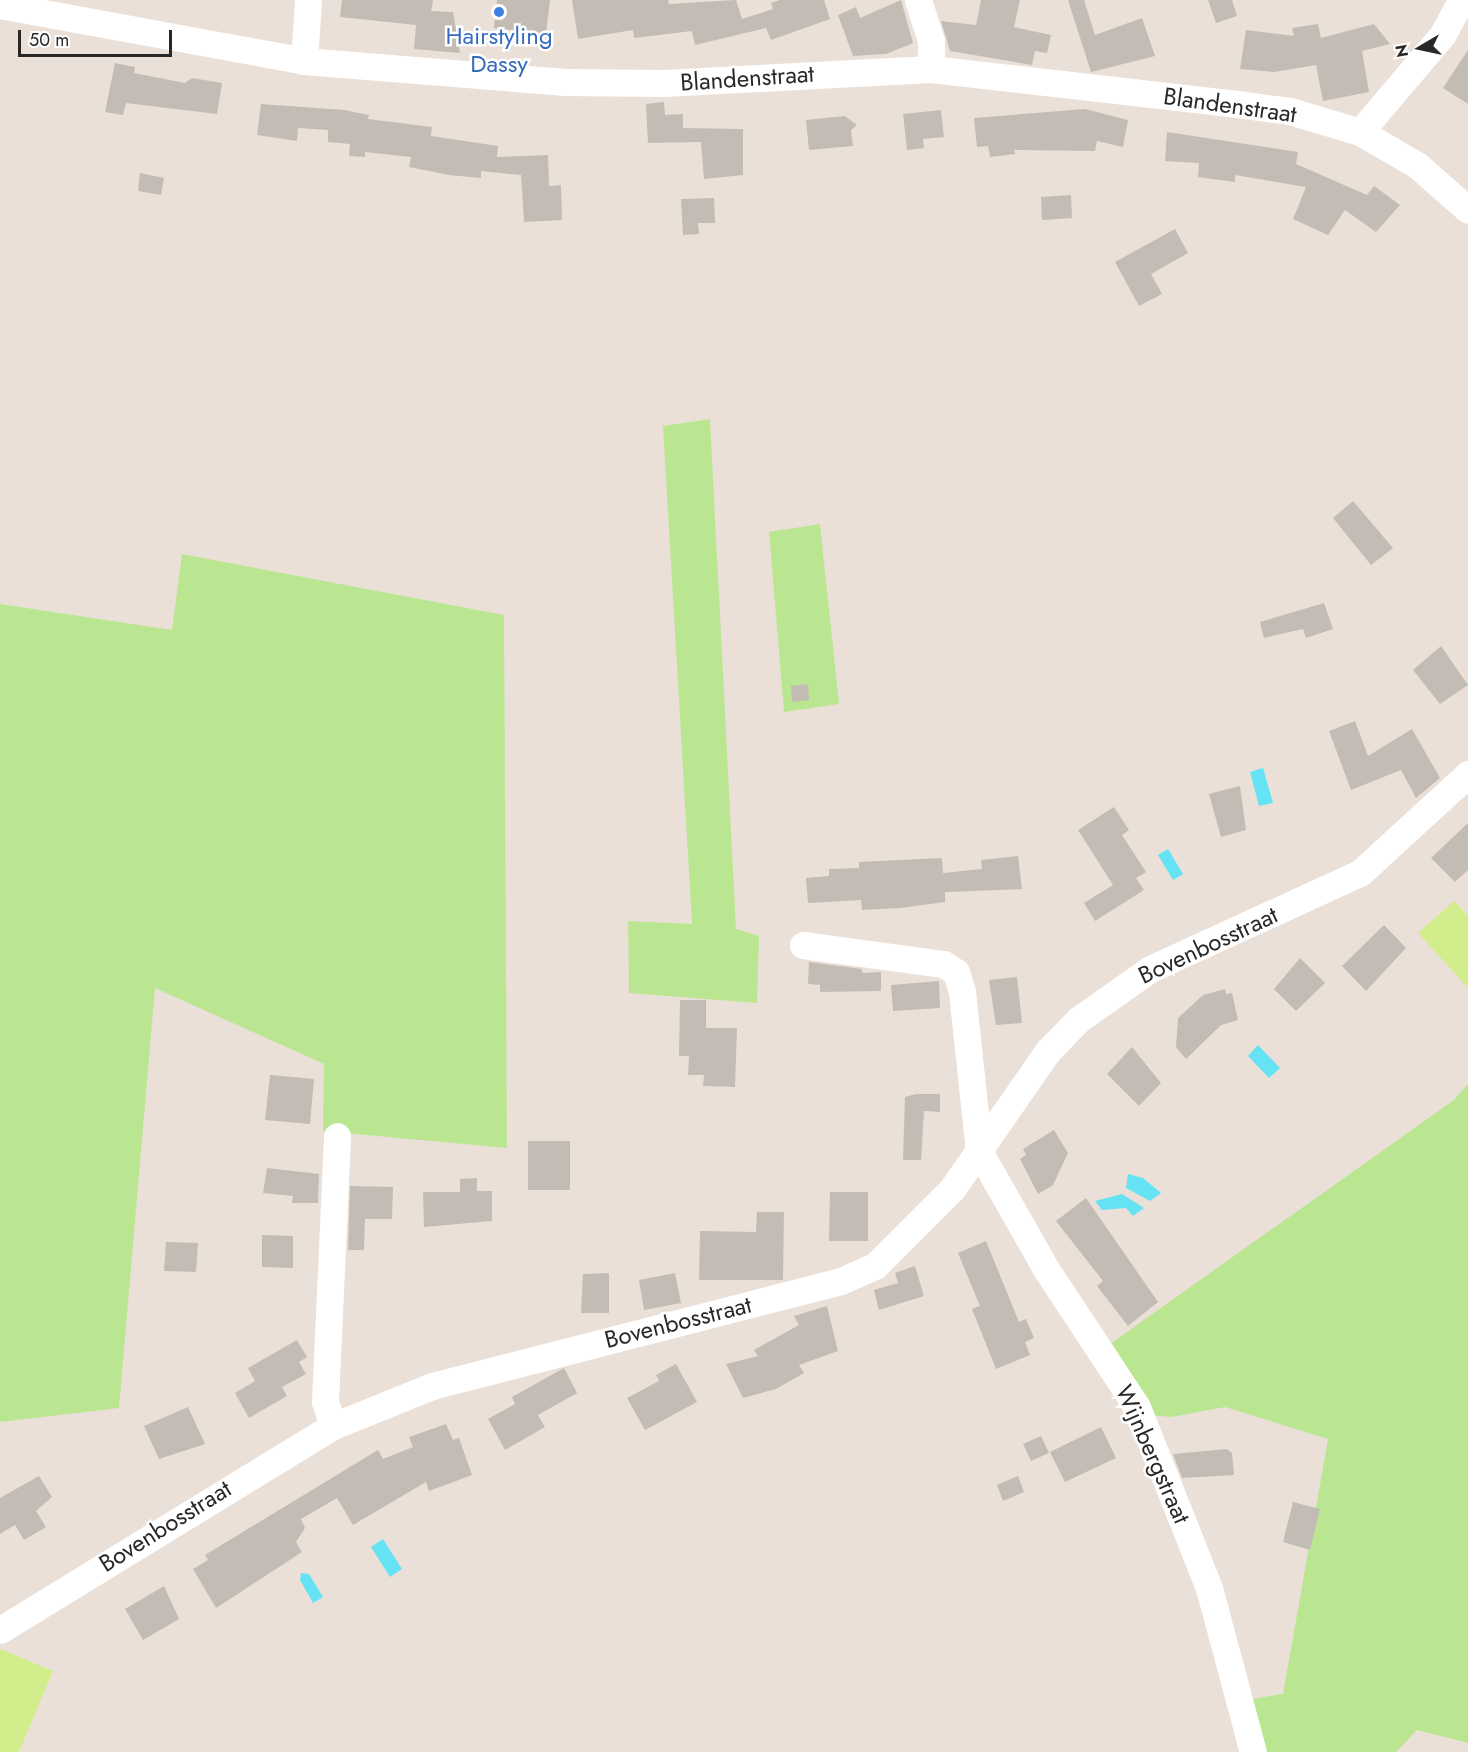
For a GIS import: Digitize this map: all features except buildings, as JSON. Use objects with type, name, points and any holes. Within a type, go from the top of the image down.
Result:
[{"type":"street","points":[[304,61],[309,0]]},
{"type":"street","points":[[918,0],[931,41],[931,69]]},
{"type":"street","points":[[1360,132],[1443,34],[1461,0]]},
{"type":"street","name":"Blandenstraat","points":[[1,4],[304,61],[565,82],[664,83],[931,69],[1290,111],[1360,132],[1417,165],[1468,210]]},
{"type":"street","name":"Bovenbosstraat","points":[[0,1630],[333,1426],[432,1386],[841,1281],[875,1266],[952,1189],[1048,1051],[1108,996],[1150,969],[1360,873],[1468,774]]},
{"type":"street","points":[[803,945],[935,963],[956,972],[979,1151]]},
{"type":"street","points":[[333,1426],[325,1402],[325,1378],[337,1136]]},
{"type":"street","name":"Wijnbergstraat","points":[[979,1151],[1046,1269],[1137,1407],[1209,1588],[1253,1752]]},
{"type":"green space","points":[[710,419],[736,929],[759,936],[757,1003],[629,993],[628,921],[692,924],[663,426]]},
{"type":"green space","points":[[820,524],[839,704],[784,712],[769,532]]},
{"type":"green space","points":[[182,554],[504,615],[507,1148],[323,1131],[324,1064],[155,988],[119,1408],[0,1422],[0,604],[172,630]]},
{"type":"green space","points":[[1454,901],[1468,916],[1468,988],[1418,933]]},
{"type":"green space","points":[[1468,1084],[1468,1743],[1417,1730],[1396,1752],[1262,1752],[1252,1699],[1283,1694],[1328,1439],[1225,1407],[1171,1417],[1150,1415],[1110,1344],[1454,1100]]},
{"type":"green space","points":[[0,1649],[53,1671],[19,1752],[0,1752]]},
{"type":"water","points":[[1263,768],[1273,803],[1259,806],[1250,772]]},
{"type":"water","points":[[1168,849],[1183,874],[1173,880],[1158,855]]},
{"type":"water","points":[[1258,1045],[1280,1068],[1269,1078],[1248,1056]]},
{"type":"water","points":[[1128,1174],[1143,1178],[1161,1193],[1150,1201],[1126,1188]]},
{"type":"water","points":[[1122,1194],[1144,1208],[1133,1216],[1126,1208],[1102,1210],[1095,1201]]},
{"type":"water","points":[[383,1539],[402,1569],[390,1577],[371,1547]]},
{"type":"water","points":[[301,1573],[309,1574],[323,1597],[313,1603],[300,1580]]},
{"type":"place","name":"Hairstyling Dassy","points":[[499,12]]}]
